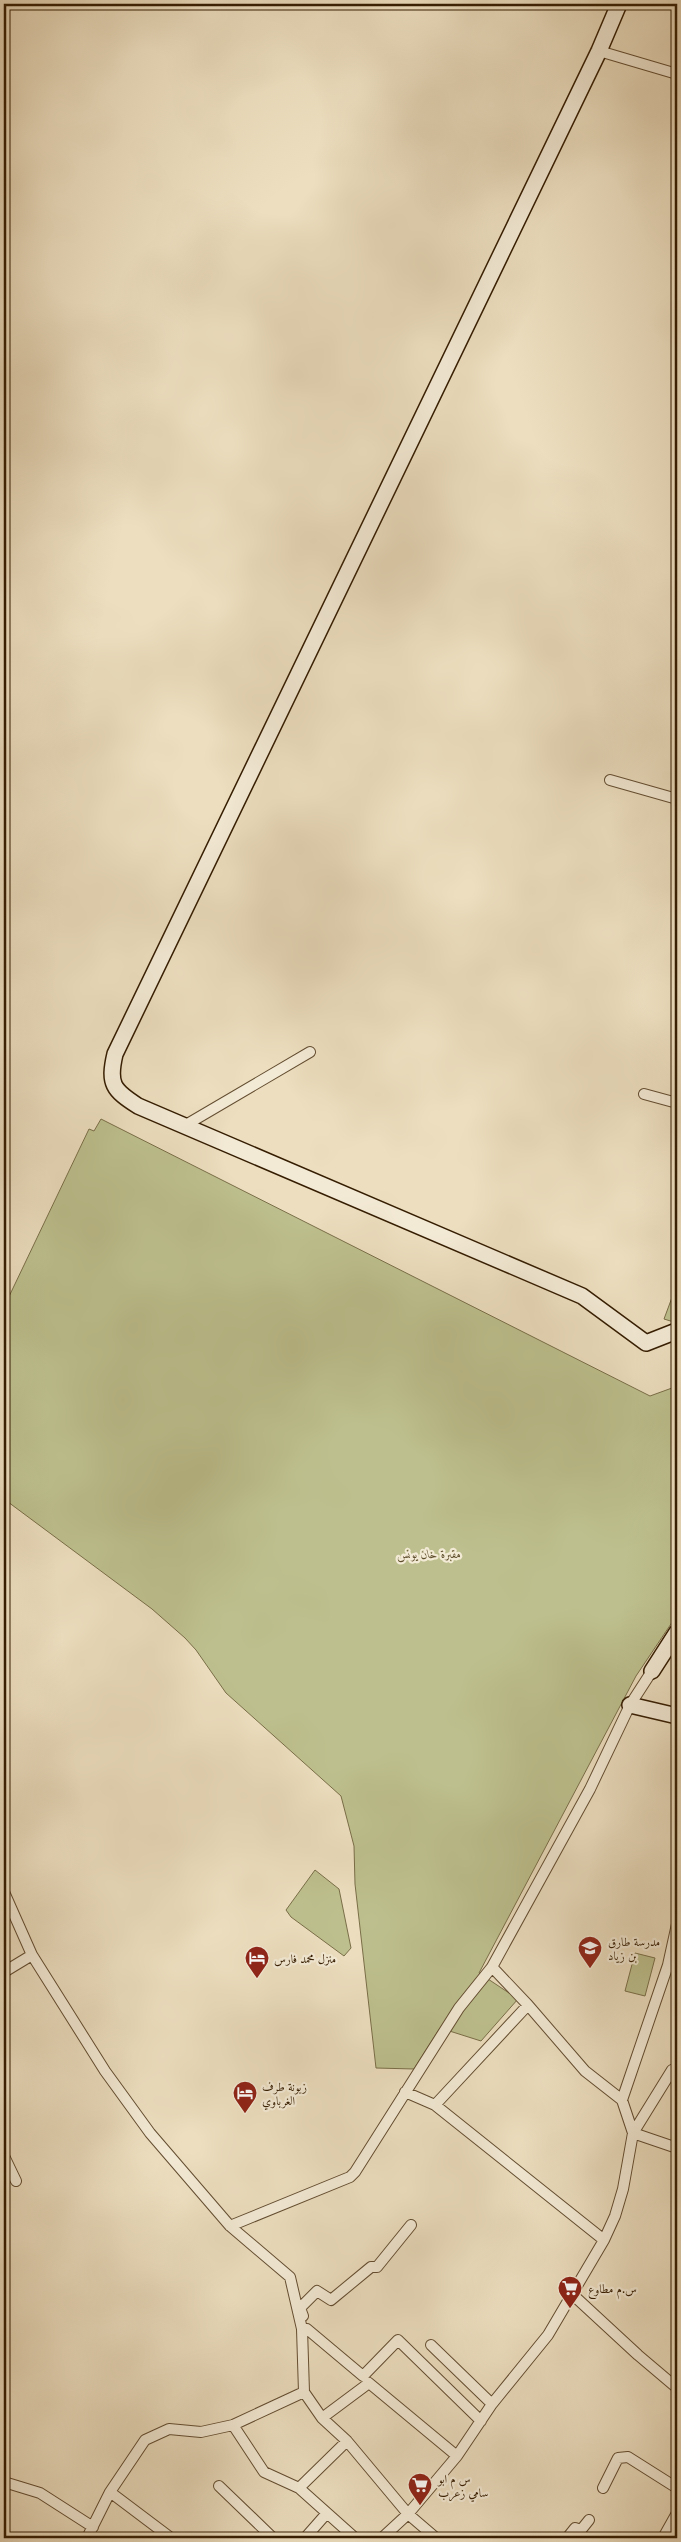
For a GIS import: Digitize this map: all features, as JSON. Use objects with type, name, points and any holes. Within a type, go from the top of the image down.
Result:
[{"type":"street","points":[[619,4],[599,51],[115,1054],[111,1069],[116,1090],[138,1106],[582,1296],[646,1343],[674,1332],[677,1333]]},
{"type":"street","points":[[599,51],[677,74]]},
{"type":"street","points":[[610,780],[677,799]]},
{"type":"street","points":[[184,1126],[310,1052]]},
{"type":"street","points":[[644,1094],[677,1103]]},
{"type":"street","points":[[230,2226],[350,2176],[388,2124],[405,2092],[459,2008],[492,1968],[590,1789],[630,1705],[677,1632]]},
{"type":"street","points":[[630,1705],[677,1716]]},
{"type":"street","points":[[4,1892],[32,1955],[105,2071],[135,2113],[182,2172],[230,2226],[290,2277],[304,2329],[363,2376],[398,2340],[481,2421]]},
{"type":"street","points":[[622,2100],[668,1965],[677,1924]]},
{"type":"street","points":[[4,1972],[32,1955]]},
{"type":"street","points":[[492,1968],[528,2004],[585,2070],[622,2100],[633,2133]]},
{"type":"street","points":[[435,2105],[528,2004]]},
{"type":"street","points":[[382,2538],[408,2514],[457,2456],[492,2404],[548,2335],[604,2240],[615,2216],[624,2189],[633,2133],[672,2070],[677,2068]]},
{"type":"street","points":[[405,2092],[435,2105],[604,2240]]},
{"type":"street","points":[[633,2133],[677,2148]]},
{"type":"street","points":[[4,2156],[16,2181]]},
{"type":"street","points":[[411,2225],[377,2267],[370,2267],[331,2300],[317,2291],[300,2308],[304,2329],[304,2392],[322,2418],[347,2441],[408,2514],[436,2538]]},
{"type":"street","points":[[572,2294],[677,2388]]},
{"type":"street","points":[[431,2346],[492,2404]]},
{"type":"street","points":[[322,2418],[369,2383],[457,2456]]},
{"type":"street","points":[[87,2538],[110,2492],[145,2440],[169,2429],[201,2432],[232,2425],[304,2392]]},
{"type":"street","points":[[232,2425],[264,2472],[299,2488],[355,2538]]},
{"type":"street","points":[[299,2488],[347,2441]]},
{"type":"street","points":[[603,2488],[618,2458],[628,2457],[677,2488]]},
{"type":"street","points":[[4,2482],[40,2493],[93,2527]]},
{"type":"street","points":[[219,2486],[274,2538]]},
{"type":"street","points":[[110,2492],[171,2538]]},
{"type":"street","points":[[305,2538],[327,2513]]},
{"type":"street","points":[[663,2538],[674,2525],[677,2513]]},
{"type":"street","points":[[567,2538],[575,2528],[581,2530],[589,2520]]},
{"type":"green space","name":"مقبرة خان يونس","points":[[101,1119],[650,1396],[672,1388],[677,1395],[677,1615],[636,1676],[479,1973],[518,1999],[481,2041],[440,2028],[414,2069],[376,2068],[355,1884],[354,1846],[341,1796],[226,1693],[196,1650],[185,1638],[152,1609],[4,1499],[4,1307],[89,1129],[94,1131]]},
{"type":"green space","points":[[677,1284],[677,1323],[664,1319]]},
{"type":"green space","points":[[315,1870],[339,1889],[351,1948],[344,1956],[291,1917],[286,1910]]},
{"type":"green space","points":[[635,1953],[655,1958],[645,1996],[625,1991]]},
{"type":"place","name":"مدرسة طارق بن زياد","points":[[590,1969]]},
{"type":"place","name":"منزل محمد فارس","points":[[257,1979]]},
{"type":"place","name":"زبونة طرف الغرباوي","points":[[245,2114]]},
{"type":"place","name":"س.م مطاوع","points":[[570,2309]]},
{"type":"place","name":"س م ابو سامي زعرب","points":[[420,2506]]}]
